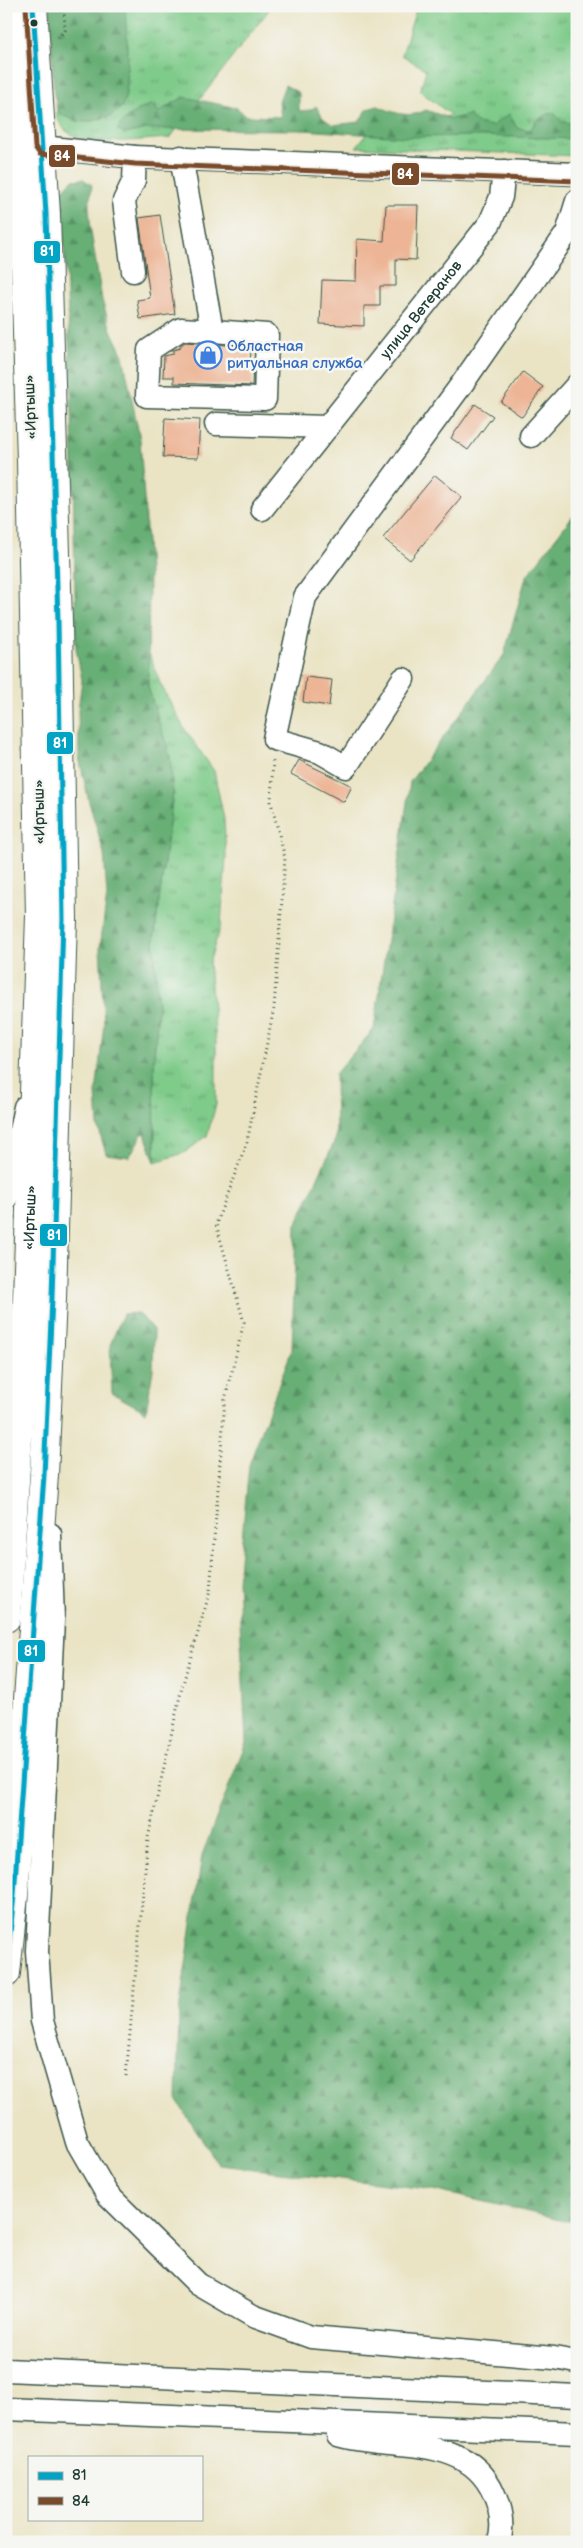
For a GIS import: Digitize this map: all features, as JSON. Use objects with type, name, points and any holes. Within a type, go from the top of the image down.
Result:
[{"type":"highway","name":"«Иртыш»","points":[[6,1973],[14,1895],[44,1474],[52,1298],[63,918],[54,452],[23,141],[14,6]]},
{"type":"highway","name":"«Иртыш»","points":[[6,1618],[27,1298],[40,916],[23,141],[33,6]]},
{"type":"street","points":[[23,141],[134,157],[181,157],[577,174]]},
{"type":"street","points":[[133,271],[124,201],[134,180],[134,157]]},
{"type":"street","points":[[181,157],[212,331]]},
{"type":"street","name":"улица Ветеранов","points":[[262,509],[490,223],[501,197],[504,171]]},
{"type":"street","points":[[403,679],[346,767],[320,752],[274,739],[305,597],[462,384],[567,233],[577,201]]},
{"type":"street","points":[[181,329],[212,331],[267,335],[266,399],[147,396],[149,350],[181,329]]},
{"type":"street","points":[[531,436],[577,385]]},
{"type":"street","points":[[216,424],[328,427]]},
{"type":"street","points":[[6,1198],[36,1059]]},
{"type":"street","points":[[44,1474],[51,1544],[53,1620],[37,1951],[42,2021],[77,2142],[107,2194],[198,2284],[252,2316],[311,2336],[554,2358],[577,2362]]},
{"type":"street","points":[[6,2370],[577,2396]]},
{"type":"street","points":[[6,2409],[577,2433]]},
{"type":"street","points":[[292,2421],[343,2437],[438,2449],[470,2463],[491,2487],[502,2512],[499,2542]]},
{"type":"path","points":[[57,40],[65,30],[64,9]]},
{"type":"path","points":[[126,2076],[148,1838],[182,1687],[210,1591],[224,1400],[244,1322],[216,1224],[248,1142],[274,1008],[285,858],[271,802],[274,739]]},
{"type":"green space","points":[[50,6],[125,6],[128,58],[127,87],[122,106],[114,114],[93,121],[83,122],[73,120],[59,113],[54,94]]},
{"type":"green space","points":[[52,6],[272,6],[170,138],[102,141],[76,136],[66,131],[57,119]]},
{"type":"green space","points":[[417,6],[577,6],[577,156],[356,147],[382,115],[433,121],[451,115],[420,91],[426,70],[402,55]]},
{"type":"green space","points":[[285,85],[299,93],[299,111],[311,110],[316,106],[323,118],[333,125],[359,122],[367,109],[378,106],[396,113],[408,115],[426,110],[451,119],[469,115],[477,123],[492,126],[509,114],[517,128],[530,130],[538,119],[553,112],[562,122],[577,124],[577,139],[481,136],[405,137],[303,130],[147,129],[125,134],[117,130],[128,117],[143,108],[154,104],[158,112],[184,97],[237,108],[246,116],[281,117],[279,101]]},
{"type":"green space","points":[[83,179],[92,185],[89,207],[91,232],[102,300],[111,330],[123,356],[140,439],[149,571],[148,687],[170,756],[173,793],[154,940],[158,1009],[154,1055],[155,1162],[144,1131],[129,1157],[106,1154],[98,1126],[96,1093],[104,1024],[100,947],[107,896],[104,853],[89,802],[79,757],[78,710],[82,680],[76,649],[72,413],[66,269],[61,204],[62,191],[72,180]]},
{"type":"green space","points":[[577,510],[577,2223],[428,2189],[219,2165],[177,2101],[179,2012],[202,1855],[246,1742],[238,1581],[249,1465],[292,1349],[296,1225],[336,1138],[335,1074],[374,1029],[410,782],[504,655],[526,577]]},
{"type":"green space","points":[[149,653],[160,683],[184,728],[214,771],[224,819],[226,857],[221,925],[209,963],[216,1043],[216,1105],[207,1136],[184,1153],[155,1162],[154,1055],[158,1009],[154,940],[173,793],[148,687]]},
{"type":"green space","points":[[139,1313],[154,1331],[153,1370],[146,1412],[112,1393],[110,1345],[123,1314]]},
{"type":"building","points":[[386,205],[418,205],[416,260],[396,259],[396,286],[380,286],[380,306],[364,306],[364,326],[320,324],[322,280],[356,281],[357,239],[384,241]]},
{"type":"building","points":[[160,215],[175,314],[140,319],[137,300],[150,298],[139,218]]},
{"type":"building","points":[[185,342],[239,346],[239,350],[251,351],[250,362],[253,362],[252,386],[174,383],[174,377],[163,377],[164,356],[173,354],[173,350],[180,348]]},
{"type":"building","points":[[523,372],[543,387],[522,417],[501,402]]},
{"type":"building","points":[[475,404],[493,416],[468,450],[451,438]]},
{"type":"building","points":[[165,418],[200,420],[198,458],[163,457]]},
{"type":"building","points":[[435,475],[462,497],[410,560],[383,538]]},
{"type":"building","points":[[306,677],[332,680],[329,706],[303,702]]},
{"type":"building","points":[[299,760],[352,786],[344,802],[291,774]]},
{"type":"transit line","name":"84","points":[[26,6],[35,147],[40,154],[135,164],[577,181]]},
{"type":"transit line","name":"81","points":[[6,1971],[14,1895],[44,1475],[52,1298],[63,919],[58,622],[46,214],[33,6]]},
{"type":"place","name":"Областная ритуальная служба","points":[[208,355]]}]
